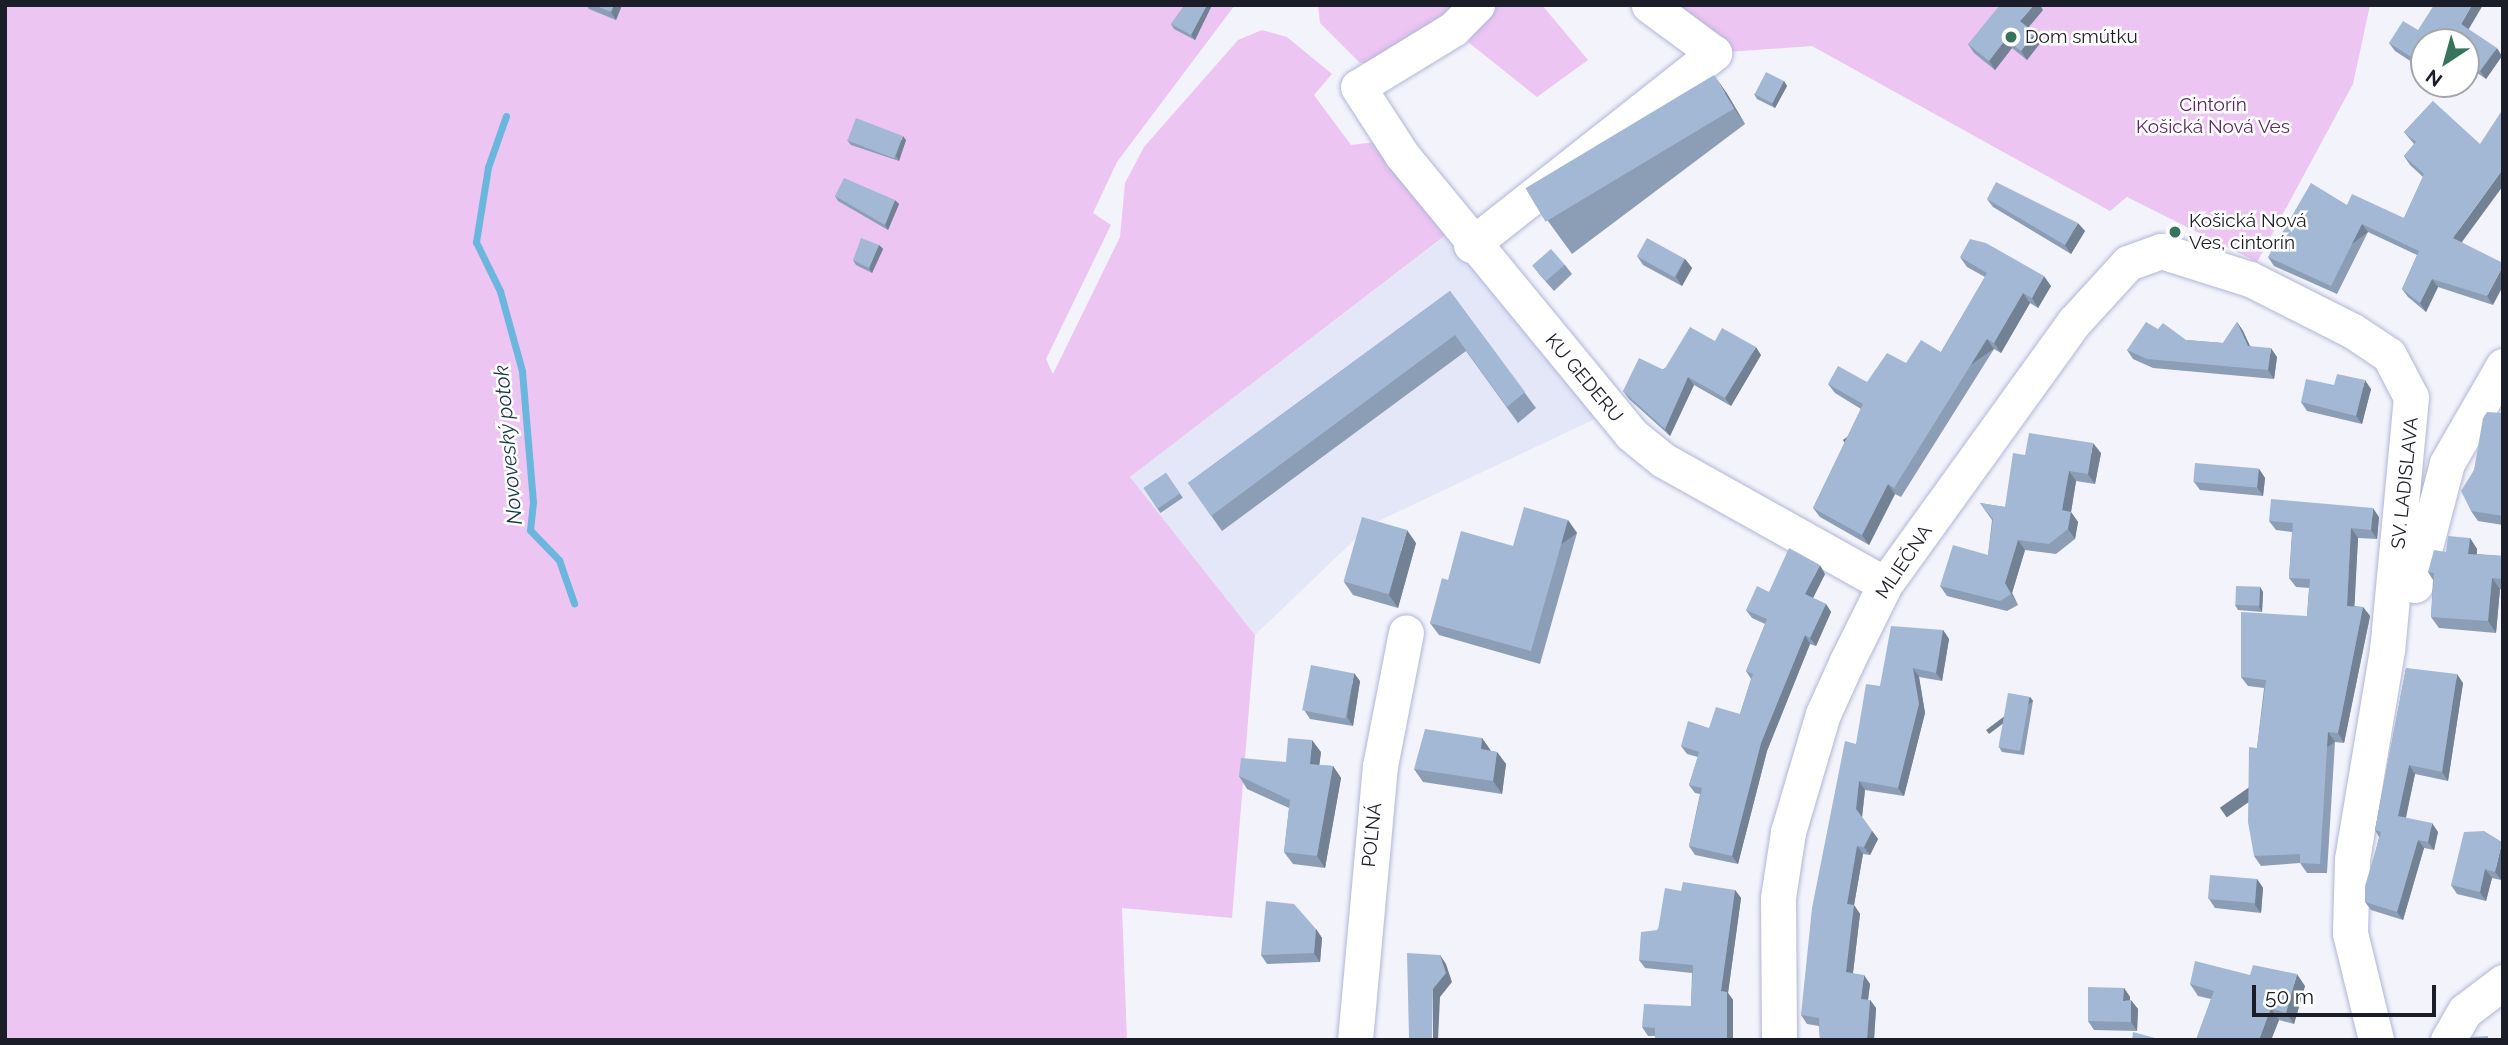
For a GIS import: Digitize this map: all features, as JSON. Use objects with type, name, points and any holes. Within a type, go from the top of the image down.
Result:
[{"type":"street","name":"KU GEDERU","points":[[1477,5],[1453,29],[1358,87],[1471,245],[1631,434],[1663,460],[1885,584]]},
{"type":"street","points":[[1471,245],[1714,53],[1649,5]]},
{"type":"street","name":"MLIEČNA","points":[[1779,1040],[1779,898],[1788,832],[1823,714],[1885,584],[2075,321],[2128,263],[2148,252],[2176,252],[2250,279]]},
{"type":"street","name":"SV. LADISLAVA","points":[[2250,279],[2372,343],[2407,381],[2413,416],[2387,650],[2353,860],[2350,933],[2376,1040]]},
{"type":"street","name":"SV. LADISLAVA","points":[[2387,650],[2408,637],[2418,563],[2447,463],[2503,366]]},
{"type":"street","name":"POĽNÁ","points":[[1355,1040],[1380,766],[1406,632]]},
{"type":"street","points":[[2448,1040],[2465,1012],[2503,982]]},
{"type":"shaded area","points":[[1457,227],[1612,411],[1370,525],[1255,635],[1130,477]]},
{"type":"green space","points":[[5,5],[1235,5],[1117,162],[1093,213],[1111,225],[1046,359],[1053,374],[1120,237],[1125,183],[1144,147],[1238,40],[1262,30],[1287,37],[1332,74],[1314,95],[1351,145],[1375,142],[1451,231],[1130,477],[1255,635],[1232,918],[1122,908],[1127,1040],[5,1040]]},
{"type":"green space","points":[[1318,5],[1468,5],[1377,64],[1360,63],[1320,23]]},
{"type":"green space","points":[[1497,5],[1542,5],[1588,60],[1537,97],[1468,42]]},
{"type":"green space","name":"Cintorín Košická Nová Ves","points":[[1649,5],[2370,5],[2353,84],[2257,262],[2127,197],[2110,211],[1812,46],[1714,53]]},
{"type":"building","points":[[594,5],[614,5],[611,12]]},
{"type":"building","points":[[1185,5],[1207,5],[1191,35],[1171,24]]},
{"type":"building","name":"Dom smútku","points":[[2000,5],[2034,5],[2020,21],[2035,33],[2021,51],[2006,39],[1989,61],[1968,44]]},
{"type":"building","points":[[2434,5],[2472,5],[2461,24],[2467,28],[2419,28]]},
{"type":"building","points":[[2403,21],[2415,28],[2410,28],[2410,56],[2389,43]]},
{"type":"building","points":[[2480,37],[2497,48],[2480,71]]},
{"type":"building","points":[[1766,72],[1784,81],[1772,103],[1755,94]]},
{"type":"building","points":[[1714,75],[1734,108],[1546,222],[1525,188]]},
{"type":"building","points":[[2433,101],[2480,144],[2503,109],[2503,169],[2453,238],[2503,263],[2487,296],[2432,279],[2420,303],[2402,289],[2419,251],[2362,224],[2331,286],[2268,257],[2311,183],[2347,205],[2352,194],[2404,218],[2424,174],[2404,156],[2416,142],[2404,132]]},
{"type":"building","points":[[856,118],[903,136],[894,158],[847,140]]},
{"type":"building","points":[[844,178],[895,200],[885,225],[835,196]]},
{"type":"building","points":[[1996,182],[2078,223],[2065,245],[1987,199]]},
{"type":"building","points":[[861,238],[879,245],[869,268],[853,260]]},
{"type":"building","points":[[1647,238],[1685,259],[1674,277],[1637,256]]},
{"type":"building","points":[[1970,239],[1986,243],[2044,276],[2032,298],[2023,293],[1994,343],[1987,339],[1894,488],[1888,484],[1862,535],[1813,508],[1863,404],[1828,384],[1838,366],[1867,382],[1887,353],[1906,363],[1921,340],[1941,352],[1987,273],[1960,257]]},
{"type":"building","points":[[1551,249],[1565,265],[1546,281],[1532,265]]},
{"type":"building","points":[[1450,291],[1525,392],[1507,407],[1455,335],[1211,516],[1188,483]]},
{"type":"building","points":[[2146,322],[2158,329],[2163,323],[2186,340],[2223,343],[2237,322],[2248,346],[2271,348],[2268,370],[2147,359],[2127,350]]},
{"type":"building","points":[[1690,327],[1715,341],[1722,328],[1756,347],[1725,398],[1688,377],[1665,429],[1623,391],[1639,358],[1664,370]]},
{"type":"building","points":[[2337,374],[2365,380],[2356,416],[2301,402],[2306,379],[2334,385]]},
{"type":"building","points":[[2487,412],[2503,413],[2503,516],[2471,511],[2461,491],[2474,470],[2483,418]]},
{"type":"building","points":[[2029,433],[2093,443],[2088,474],[2069,471],[2062,510],[2071,512],[2068,529],[2049,544],[2018,540],[2005,583],[2011,594],[2000,601],[1940,586],[1953,545],[1988,555],[1993,519],[1980,503],[2005,507],[2013,453],[2025,455]]},
{"type":"building","points":[[2195,463],[2259,469],[2257,488],[2193,482]]},
{"type":"building","points":[[1166,473],[1180,494],[1158,509],[1144,488]]},
{"type":"building","points":[[2271,499],[2373,508],[2371,530],[2351,528],[2347,606],[2363,607],[2338,733],[2328,732],[2320,864],[2300,863],[2300,854],[2254,856],[2248,822],[2249,747],[2257,748],[2266,680],[2241,677],[2241,612],[2307,616],[2310,579],[2289,578],[2293,523],[2269,521]]},
{"type":"building","points":[[1524,507],[1568,520],[1531,651],[1430,623],[1442,578],[1448,580],[1461,531],[1513,546]]},
{"type":"building","points":[[1362,517],[1407,530],[1389,594],[1344,581]]},
{"type":"building","points":[[2448,536],[2470,538],[2468,554],[2503,556],[2503,579],[2492,578],[2488,621],[2431,617],[2434,573],[2428,572],[2434,550],[2446,552]]},
{"type":"building","points":[[1789,548],[1820,565],[1805,594],[1826,604],[1810,638],[1805,635],[1761,743],[1732,856],[1689,846],[1702,788],[1689,785],[1699,752],[1681,746],[1688,721],[1709,728],[1716,707],[1740,714],[1753,674],[1746,671],[1767,619],[1746,610],[1757,586],[1769,592]]},
{"type":"building","points":[[2236,586],[2260,587],[2259,606],[2235,605]]},
{"type":"building","points":[[1891,626],[1943,630],[1936,673],[1913,668],[1919,704],[1898,788],[1859,781],[1856,809],[1872,831],[1864,847],[1857,846],[1847,904],[1854,905],[1846,972],[1864,975],[1861,999],[1870,1000],[1867,1040],[1820,1040],[1819,1018],[1801,1015],[1812,908],[1845,741],[1856,744],[1866,684],[1880,686]]},
{"type":"building","points":[[1311,665],[1354,673],[1345,719],[1302,710]]},
{"type":"building","points":[[2406,668],[2457,674],[2442,772],[2409,765],[2398,816],[2432,823],[2428,842],[2418,840],[2397,912],[2365,902],[2365,886],[2381,832],[2375,830]]},
{"type":"building","points":[[2008,693],[2030,697],[2020,751],[1998,747]]},
{"type":"building","points":[[1425,729],[1482,738],[1481,749],[1497,752],[1493,781],[1414,769]]},
{"type":"building","points":[[1288,738],[1312,740],[1310,764],[1333,766],[1317,856],[1284,852],[1290,800],[1239,776],[1241,758],[1286,762]]},
{"type":"building","points":[[2484,831],[2502,842],[2495,872],[2485,869],[2480,892],[2451,885],[2464,832]]},
{"type":"building","points":[[2210,875],[2257,879],[2255,903],[2208,899]]},
{"type":"building","points":[[1683,882],[1735,890],[1721,991],[1727,992],[1727,1040],[1655,1040],[1655,1028],[1642,1027],[1644,1004],[1691,1006],[1693,965],[1639,960],[1641,932],[1658,930],[1665,888],[1681,891]]},
{"type":"building","points":[[1266,901],[1294,904],[1316,929],[1314,953],[1261,955]]},
{"type":"building","points":[[1407,953],[1440,955],[1446,973],[1433,989],[1432,1039],[1438,1040],[1407,1040]]},
{"type":"building","points":[[2195,961],[2250,975],[2253,965],[2297,974],[2286,1013],[2271,1008],[2259,1040],[2196,1040],[2214,991],[2190,984]]},
{"type":"building","points":[[2088,987],[2124,988],[2123,1001],[2131,1000],[2131,1022],[2088,1021]]},
{"type":"building","points":[[2133,1032],[2162,1040],[2132,1040]]},
{"type":"building","points":[[2488,1036],[2488,1040],[2470,1040],[2470,1037]]},
{"type":"waterway","name":"Novoveský potok","points":[[506,116],[488,167],[476,242],[500,291],[522,371],[533,502],[530,530],[559,560],[574,603]]},
{"type":"place","name":"Dom smútku","points":[[2011,37]]},
{"type":"place","name":"Košická Nová Ves, cintorín","points":[[2175,232]]}]
